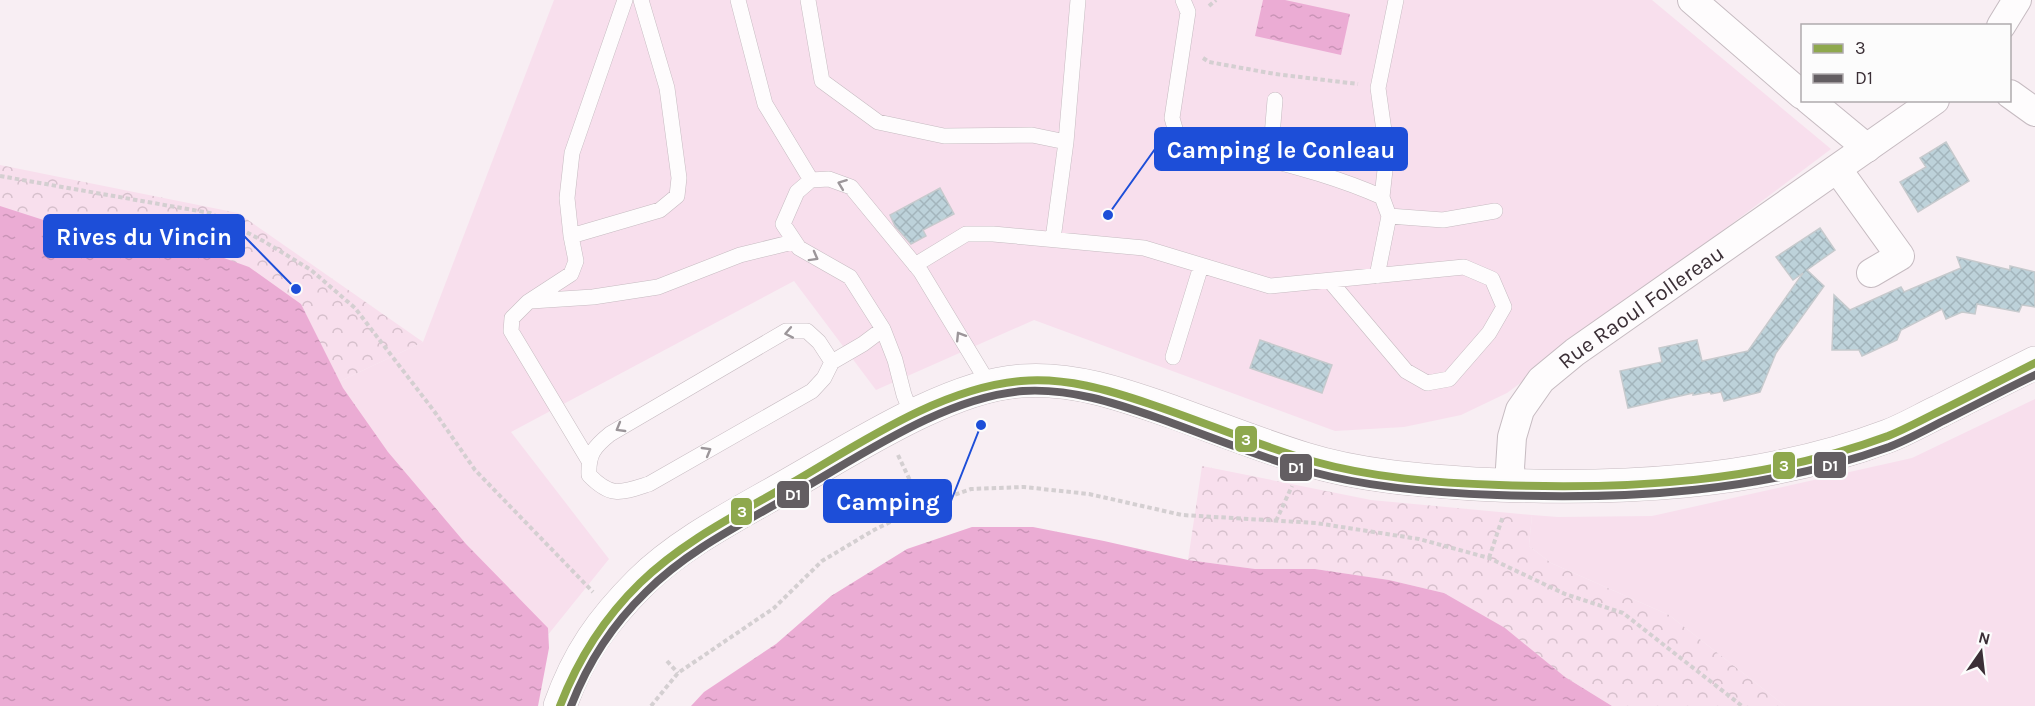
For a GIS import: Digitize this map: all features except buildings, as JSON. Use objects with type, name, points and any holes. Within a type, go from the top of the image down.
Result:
[{"type":"street","points":[[1692,0],[1801,93]]},
{"type":"street","points":[[2002,24],[2017,0]]},
{"type":"street","points":[[2011,95],[2035,112]]},
{"type":"street","points":[[1811,102],[1867,148]]},
{"type":"street","name":"Rue Raoul Follereau","points":[[1513,486],[1510,468],[1512,437],[1520,411],[1540,380],[1575,352],[1932,102]]},
{"type":"street","points":[[1838,170],[1900,256],[1871,273]]},
{"type":"street","points":[[561,706],[570,679],[592,639],[643,579],[709,531],[849,451],[913,417],[960,396],[990,386],[1021,381],[1040,381],[1101,388],[1305,459],[1344,470],[1384,477],[1513,486],[1606,486],[1689,480],[1752,472],[1810,460],[1892,435],[2035,363]]},
{"type":"lane","points":[[625,0],[572,153],[567,198],[576,261],[571,274],[528,302],[512,318],[511,332],[588,461],[589,475],[598,484],[614,492],[628,491],[649,484],[812,391],[824,378],[832,362],[883,329]]},
{"type":"lane","points":[[571,236],[660,210],[677,196],[679,178],[667,88],[641,0]]},
{"type":"lane","points":[[738,0],[765,104],[812,180]]},
{"type":"lane","points":[[808,0],[822,81],[878,122],[944,136],[1032,135],[1066,142]]},
{"type":"lane","points":[[1053,239],[1066,142],[1078,0]]},
{"type":"lane","points":[[1184,0],[1188,12],[1172,118],[1176,132],[1190,140],[1270,160],[1361,188],[1382,197]]},
{"type":"lane","points":[[1377,276],[1389,216],[1382,197],[1387,152],[1378,88],[1396,0]]},
{"type":"lane","points":[[1270,160],[1275,100]]},
{"type":"lane","points":[[913,417],[883,329],[849,277],[799,248],[783,224],[797,192],[812,180],[829,179],[851,187],[915,265],[990,386]]},
{"type":"lane","points":[[1389,216],[1443,220],[1495,210]]},
{"type":"lane","points":[[915,265],[966,234],[993,234],[1144,248],[1270,286],[1464,267],[1492,279],[1504,307],[1489,333],[1449,379],[1427,383],[1406,371],[1330,281]]},
{"type":"lane","points":[[528,302],[593,297],[658,287],[740,255],[793,242]]},
{"type":"lane","points":[[1173,357],[1201,266]]},
{"type":"lane","points":[[588,461],[596,445],[610,434],[786,331],[807,331],[819,342],[832,362]]},
{"type":"path","points":[[1183,44],[1209,62],[1275,74],[1369,86]]},
{"type":"path","points":[[0,176],[210,213],[311,270],[355,308],[434,411],[475,470],[613,612]]},
{"type":"path","points":[[1276,521],[1305,459]]},
{"type":"path","points":[[1489,558],[1513,486]]},
{"type":"path","points":[[651,706],[678,673],[774,608],[822,561],[874,530],[922,506],[971,489],[1024,487],[1089,494],[1182,515],[1316,523],[1419,539],[1489,558],[1565,594],[1623,613],[1742,706]]},
{"type":"path","points":[[667,661],[678,673]]},
{"type":"green space","points":[[554,0],[1652,0],[1831,149],[1507,393],[1461,415],[1404,427],[1335,431],[1034,320],[876,390],[794,281],[511,432],[609,559],[543,641],[317,392],[423,342]]},
{"type":"green space","points":[[0,165],[238,213],[423,342],[317,392],[0,224]]},
{"type":"green space","points":[[2035,399],[2035,706],[1785,706],[1669,615],[1551,563],[1529,546],[1532,515],[1652,516],[1912,458]]},
{"type":"green space","points":[[1202,466],[1371,500],[1532,515],[1529,546],[1551,563],[1669,615],[1785,706],[1612,706],[1565,677],[1444,593],[1389,580],[1315,569],[1255,569],[1188,560]]},
{"type":"water","points":[[1263,0],[1285,0],[1350,14],[1341,55],[1255,36]]},
{"type":"water","points":[[0,206],[87,234],[171,239],[249,267],[301,304],[343,388],[388,452],[466,544],[548,628],[549,648],[538,706],[0,706]]},
{"type":"water","points":[[972,527],[1033,527],[1188,560],[1255,569],[1315,569],[1389,580],[1444,593],[1505,628],[1565,677],[1612,706],[691,706],[704,692],[776,644],[831,596],[907,549]]},
{"type":"transit line","name":"3","points":[[560,706],[593,640],[615,610],[640,583],[674,554],[731,517],[901,420],[960,394],[991,386],[1037,380],[1087,386],[1150,404],[1312,461],[1382,476],[1476,484],[1598,486],[1696,480],[1793,464],[1841,452],[1899,431],[2035,363]]},
{"type":"transit line","name":"D1","points":[[571,706],[602,644],[634,604],[680,563],[737,526],[905,430],[964,404],[994,396],[1023,391],[1041,391],[1075,394],[1109,402],[1292,466],[1357,482],[1450,493],[1596,496],[1695,490],[1793,474],[1841,462],[1889,447],[2035,375]]},
{"type":"place","name":"Camping le Conleau","points":[[1108,215]]},
{"type":"place","name":"Rives du Vincin","points":[[296,289]]},
{"type":"place","name":"Camping","points":[[981,425]]}]
